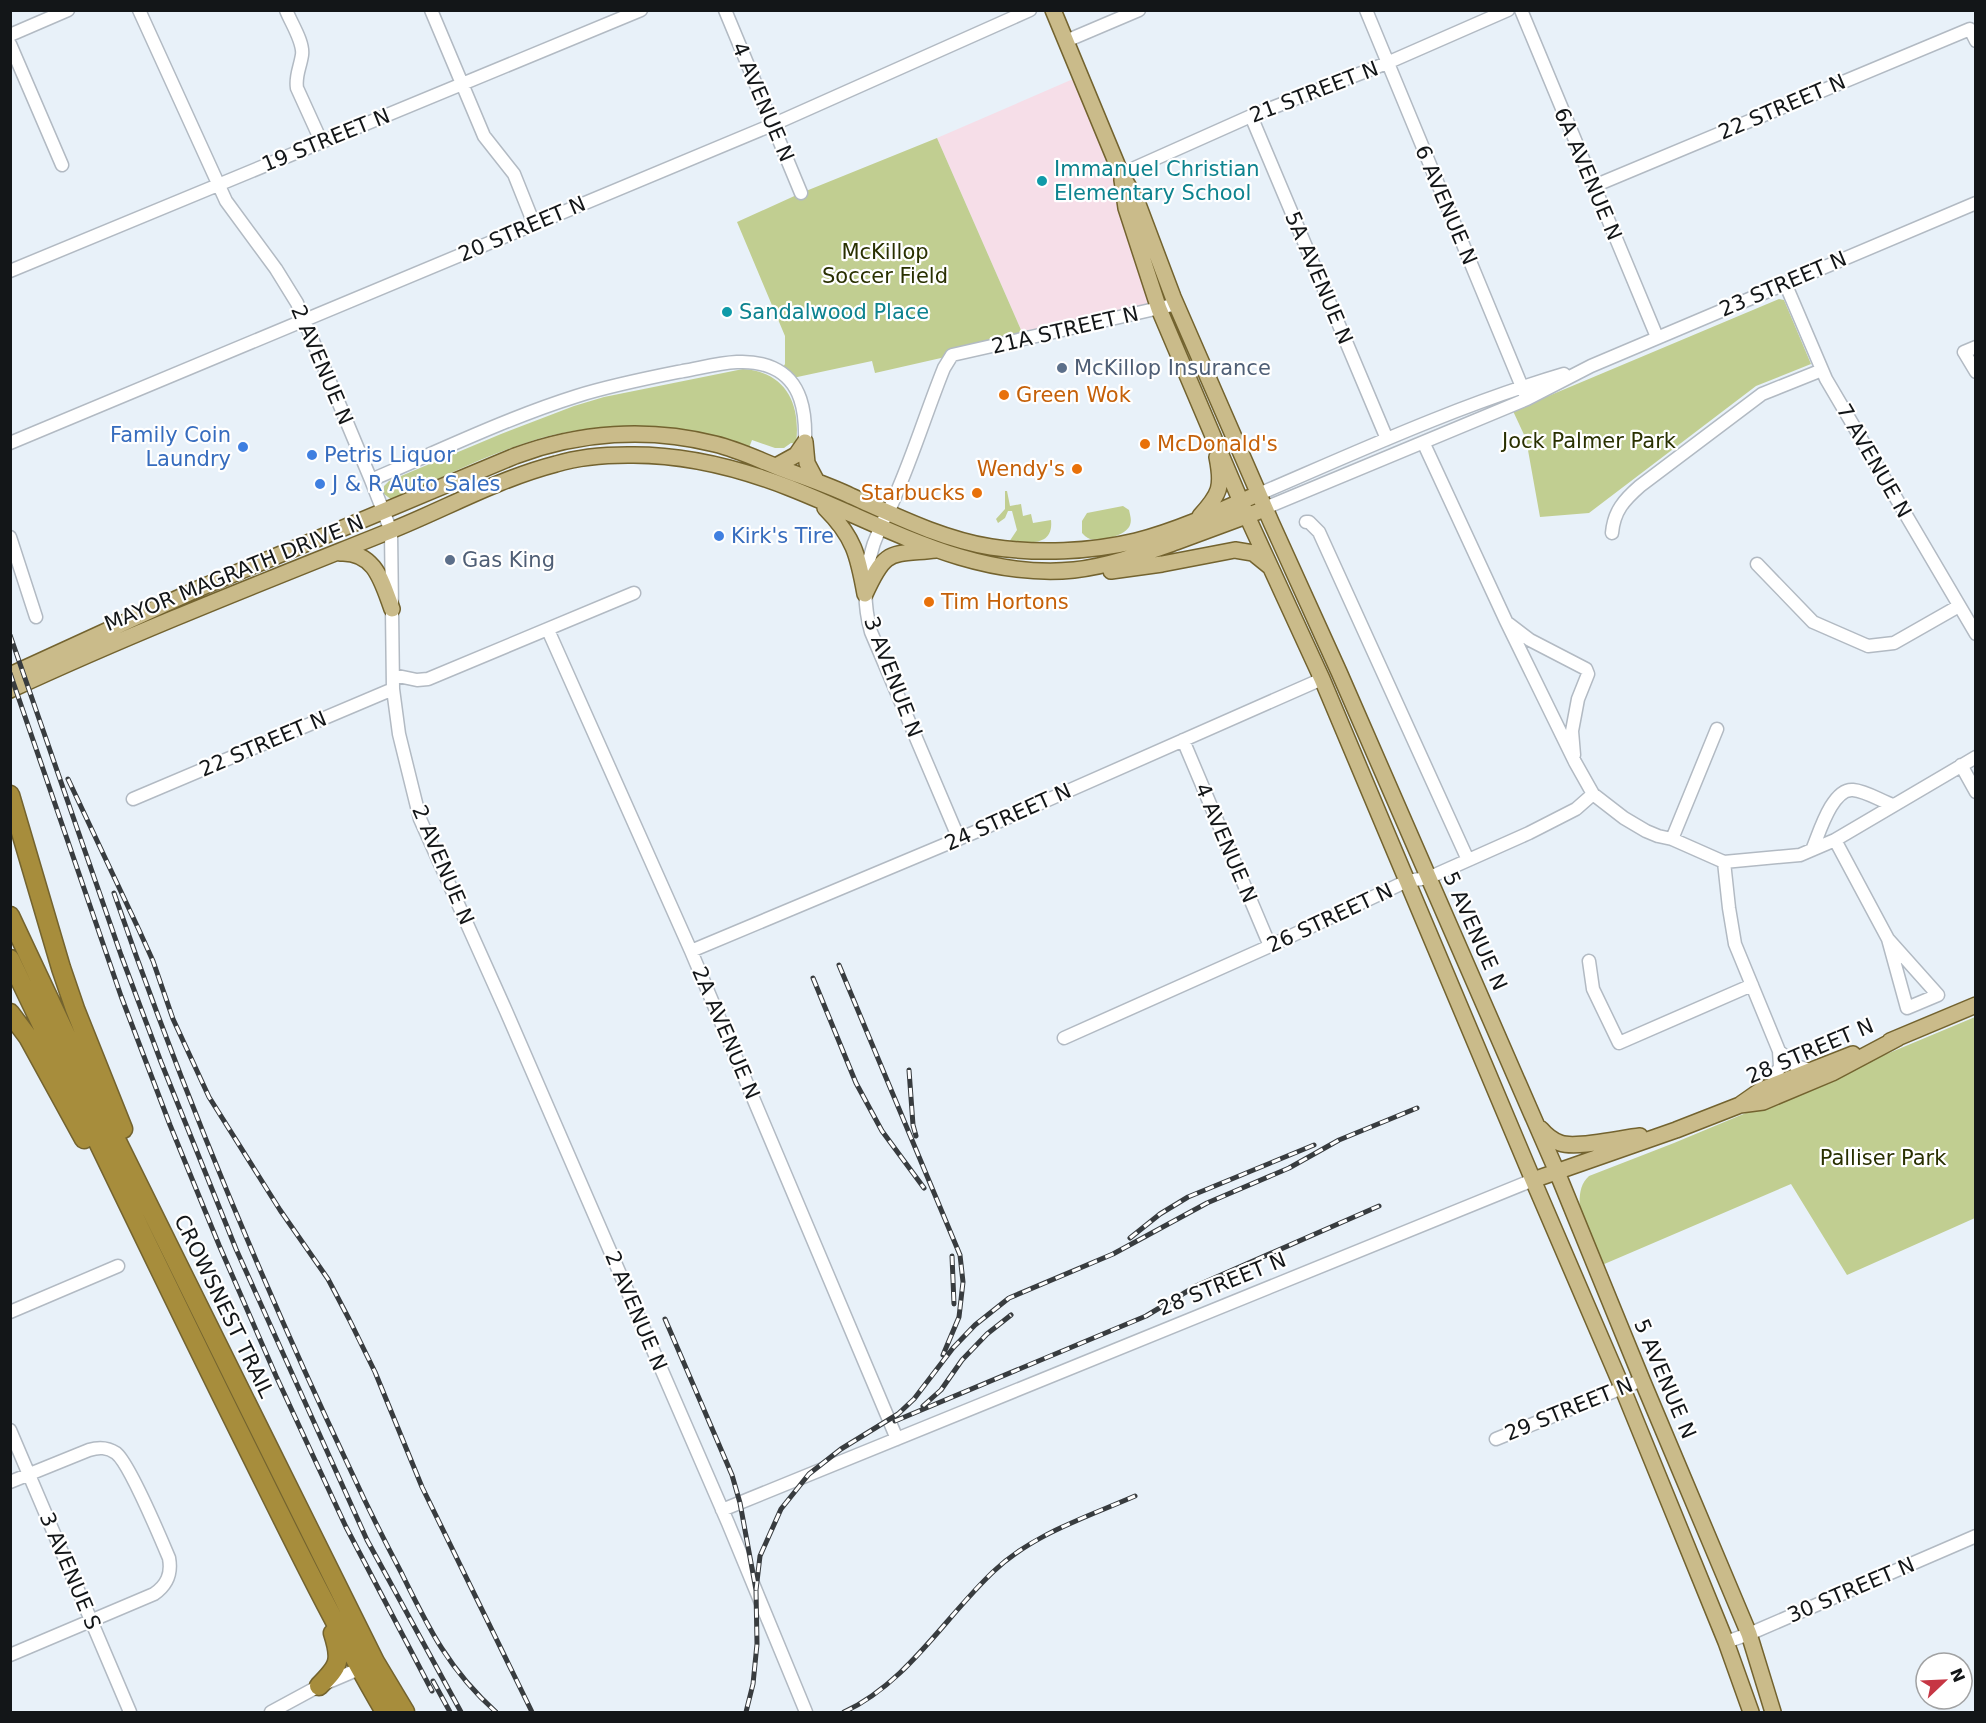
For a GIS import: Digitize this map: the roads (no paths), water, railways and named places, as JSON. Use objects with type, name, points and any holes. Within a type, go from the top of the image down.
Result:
[{"type":"highway","points":[[10,795],[75,1009],[195,1296]]},
{"type":"highway","name":"CROWSNEST TRAIL","points":[[10,916],[97,1101],[195,1296],[368,1665],[385,1713]]},
{"type":"highway","name":"CROWSNEST TRAIL","points":[[10,959],[177,1306],[327,1608],[405,1713]]},
{"type":"highway","points":[[10,1013],[28,1037],[177,1306]]},
{"type":"highway","points":[[319,1686],[333,1671],[339,1657],[327,1608]]},
{"type":"main road","name":"5 AVENUE N","points":[[1053,10],[1121,174],[1136,199],[1177,304],[1265,508],[1557,1172],[1749,1634],[1773,1713]]},
{"type":"main road","name":"5 AVENUE N","points":[[1121,174],[1126,208],[1159,309],[1244,508],[1323,679],[1622,1387],[1726,1642],[1751,1713]]},
{"type":"main road","name":"MAYOR MAGRATH DRIVE N","points":[[10,675],[200,588],[535,449],[555,442],[597,435],[662,434],[691,438],[727,448],[816,480],[937,533],[990,546],[1062,550],[1122,544],[1196,520],[1244,508],[1265,508]]},
{"type":"main road","points":[[1196,520],[1217,496],[1220,485],[1219,464],[1213,436]]},
{"type":"main road","points":[[776,466],[796,455],[805,442]]},
{"type":"main road","points":[[805,442],[807,463],[816,480]]},
{"type":"main road","name":"MAYOR MAGRATH DRIVE N","points":[[10,690],[517,476],[557,463],[608,456],[659,455],[709,462],[789,488],[879,528],[957,557],[995,566],[1039,570],[1075,570],[1124,559],[1244,508],[1259,494]]},
{"type":"main road","points":[[819,501],[838,521],[853,544],[859,560],[865,594]]},
{"type":"main road","points":[[865,594],[874,573],[892,555],[939,550]]},
{"type":"main road","points":[[1075,570],[1128,569],[1235,550],[1253,553],[1271,568]]},
{"type":"main road","points":[[331,554],[356,553],[372,564],[392,609]]},
{"type":"main road","name":"28 STREET N","points":[[1740,1105],[1772,1085],[1898,1038],[1976,1005]]},
{"type":"main road","name":"28 STREET N","points":[[1533,1180],[1740,1105],[1763,1102],[1832,1073],[1898,1038]]},
{"type":"main road","points":[[1533,1119],[1551,1139],[1562,1144],[1586,1144],[1676,1130]]},
{"type":"street","points":[[10,35],[68,10]]},
{"type":"street","name":"2 AVENUE N","points":[[139,10],[226,201],[285,283],[305,320],[391,531],[393,689],[399,734],[420,819],[511,1022],[723,1510],[806,1713]]},
{"type":"street","points":[[286,10],[301,46],[302,54],[295,79],[297,88],[322,142]]},
{"type":"street","points":[[431,10],[484,136],[514,174],[534,224]]},
{"type":"street","name":"19 STREET N","points":[[10,271],[641,10]]},
{"type":"street","name":"4 AVENUE N","points":[[725,10],[801,193]]},
{"type":"street","name":"20 STREET N","points":[[10,443],[772,125],[1030,10]]},
{"type":"street","points":[[1066,41],[1139,10]]},
{"type":"street","name":"6 AVENUE N","points":[[1366,10],[1527,399]]},
{"type":"street","name":"21 STREET N","points":[[1121,174],[1251,116],[1387,63],[1508,10]]},
{"type":"street","name":"6A AVENUE N","points":[[1521,10],[1657,337]]},
{"type":"street","name":"22 STREET N","points":[[1594,186],[1973,35]]},
{"type":"street","points":[[10,44],[62,165]]},
{"type":"street","name":"5A AVENUE N","points":[[1251,116],[1387,439]]},
{"type":"street","name":"23 STREET N","points":[[1265,508],[1424,444],[1527,399],[1591,366],[1657,337],[1976,203]]},
{"type":"street","name":"7 AVENUE N","points":[[1785,283],[1822,370],[1976,634]]},
{"type":"street","name":"21A STREET N","points":[[952,355],[1177,304]]},
{"type":"street","points":[[1970,350],[1976,372]]},
{"type":"street","name":"3 AVENUE N","points":[[952,355],[944,368],[896,495],[879,528],[867,569],[865,594],[871,632],[959,839]]},
{"type":"street","points":[[371,480],[501,425],[578,396],[658,376],[740,362],[757,363],[773,368],[794,386],[805,411],[805,442]]},
{"type":"street","name":"23 STREET N","points":[[1259,494],[1387,439],[1522,386],[1591,366]]},
{"type":"street","points":[[1612,533],[1617,511],[1623,501],[1640,486],[1762,394],[1822,370]]},
{"type":"street","points":[[1424,444],[1506,621],[1593,794],[1624,818],[1646,831],[1672,838],[1724,862],[1800,855],[1835,840],[1976,757]]},
{"type":"street","name":"5 AVENUE N","points":[[1306,522],[1309,522],[1319,532],[1468,860]]},
{"type":"street","points":[[10,537],[36,617]]},
{"type":"street","points":[[1757,564],[1814,622],[1868,646],[1894,644],[1959,606]]},
{"type":"street","points":[[393,675],[417,680],[428,679],[634,593]]},
{"type":"street","points":[[1506,621],[1530,640],[1586,669],[1588,674],[1578,699],[1572,731],[1575,762]]},
{"type":"street","name":"2A AVENUE N","points":[[548,630],[691,951],[897,1439]]},
{"type":"street","name":"24 STREET N","points":[[691,951],[959,839],[1323,679]]},
{"type":"street","name":"22 STREET N","points":[[133,799],[393,689]]},
{"type":"street","points":[[1672,838],[1717,729]]},
{"type":"street","name":"4 AVENUE N","points":[[1183,740],[1270,946]]},
{"type":"street","points":[[1961,765],[1976,792]]},
{"type":"street","points":[[1812,850],[1828,813],[1837,798],[1844,792],[1856,790],[1893,805]]},
{"type":"street","name":"26 STREET N","points":[[1064,1038],[1270,946],[1407,881],[1428,878],[1529,833],[1576,809],[1593,794]]},
{"type":"street","points":[[1835,840],[1888,939],[1907,1008],[1938,995],[1888,939]]},
{"type":"street","points":[[1724,862],[1735,944],[1779,1051],[1780,1066],[1772,1085]]},
{"type":"street","points":[[1589,961],[1593,989],[1619,1043],[1752,985]]},
{"type":"street","points":[[1779,1051],[1796,1066],[1810,1070]]},
{"type":"street","name":"28 STREET N","points":[[723,1510],[1533,1180]]},
{"type":"street","points":[[10,1312],[118,1266]]},
{"type":"street","name":"29 STREET N","points":[[1496,1439],[1642,1380]]},
{"type":"street","name":"3 AVENUE S","points":[[10,1430],[130,1713]]},
{"type":"street","points":[[10,1482],[89,1450],[104,1448],[115,1453],[121,1459],[169,1558],[169,1578],[154,1594],[10,1655]]},
{"type":"street","name":"30 STREET N","points":[[1726,1642],[1976,1536]]},
{"type":"street","points":[[271,1713],[319,1686],[368,1665]]},
{"type":"railway","points":[[10,635],[121,955],[236,1249],[367,1540],[461,1712]]},
{"type":"railway","points":[[10,673],[121,996],[219,1245],[276,1376],[346,1527],[432,1691]]},
{"type":"railway","points":[[68,779],[153,961],[173,1019],[209,1097],[280,1210],[328,1279],[375,1372],[422,1487],[532,1712]]},
{"type":"railway","points":[[114,893],[195,1113],[286,1329],[357,1484],[421,1613],[442,1648],[465,1680],[496,1712]]},
{"type":"railway","points":[[839,965],[960,1255],[963,1282],[959,1317],[943,1355]]},
{"type":"railway","points":[[813,978],[856,1083],[882,1131],[924,1188]]},
{"type":"railway","points":[[909,1070],[913,1125],[916,1136]]},
{"type":"railway","points":[[756,1590],[760,1556],[781,1509],[809,1474],[841,1449],[898,1414],[914,1399],[953,1348],[975,1325],[1009,1298],[1113,1254],[1207,1203],[1289,1168],[1339,1140],[1417,1108]]},
{"type":"railway","points":[[1130,1238],[1160,1214],[1188,1197],[1314,1145]]},
{"type":"railway","points":[[895,1421],[1146,1316],[1196,1286],[1379,1206]]},
{"type":"railway","points":[[952,1256],[954,1304]]},
{"type":"railway","points":[[923,1406],[941,1390],[962,1360],[987,1334],[1011,1315]]},
{"type":"railway","points":[[665,1319],[732,1475],[740,1503],[756,1590],[757,1644],[753,1684],[746,1712]]},
{"type":"railway","points":[[844,1712],[866,1700],[906,1667],[976,1589],[1009,1558],[1061,1528],[1135,1496]]},
{"type":"railway","points":[[433,1681],[450,1712]]},
{"type":"place","name":"Immanuel Christian Elementary School","points":[[1042,181]]},
{"type":"place","name":"Sandalwood Place","points":[[727,312]]},
{"type":"place","name":"McKillop Insurance","points":[[1062,368]]},
{"type":"place","name":"Green Wok","points":[[1004,395]]},
{"type":"place","name":"McDonald's","points":[[1145,444]]},
{"type":"place","name":"Family Coin Laundry","points":[[243,447]]},
{"type":"place","name":"Petris Liquor","points":[[312,455]]},
{"type":"place","name":"Wendy's","points":[[1077,469]]},
{"type":"place","name":"J & R Auto Sales","points":[[320,484]]},
{"type":"place","name":"Starbucks","points":[[977,493]]},
{"type":"place","name":"Kirk's Tire","points":[[719,536]]},
{"type":"place","name":"Gas King","points":[[450,560]]},
{"type":"place","name":"Tim Hortons","points":[[929,602]]},
{"type":"park label","name":"McKillop Soccer Field","points":[[885,264]]},
{"type":"park label","name":"Jock Palmer Park","points":[[1589,441]]},
{"type":"park label","name":"Palliser Park","points":[[1883,1158]]}]
